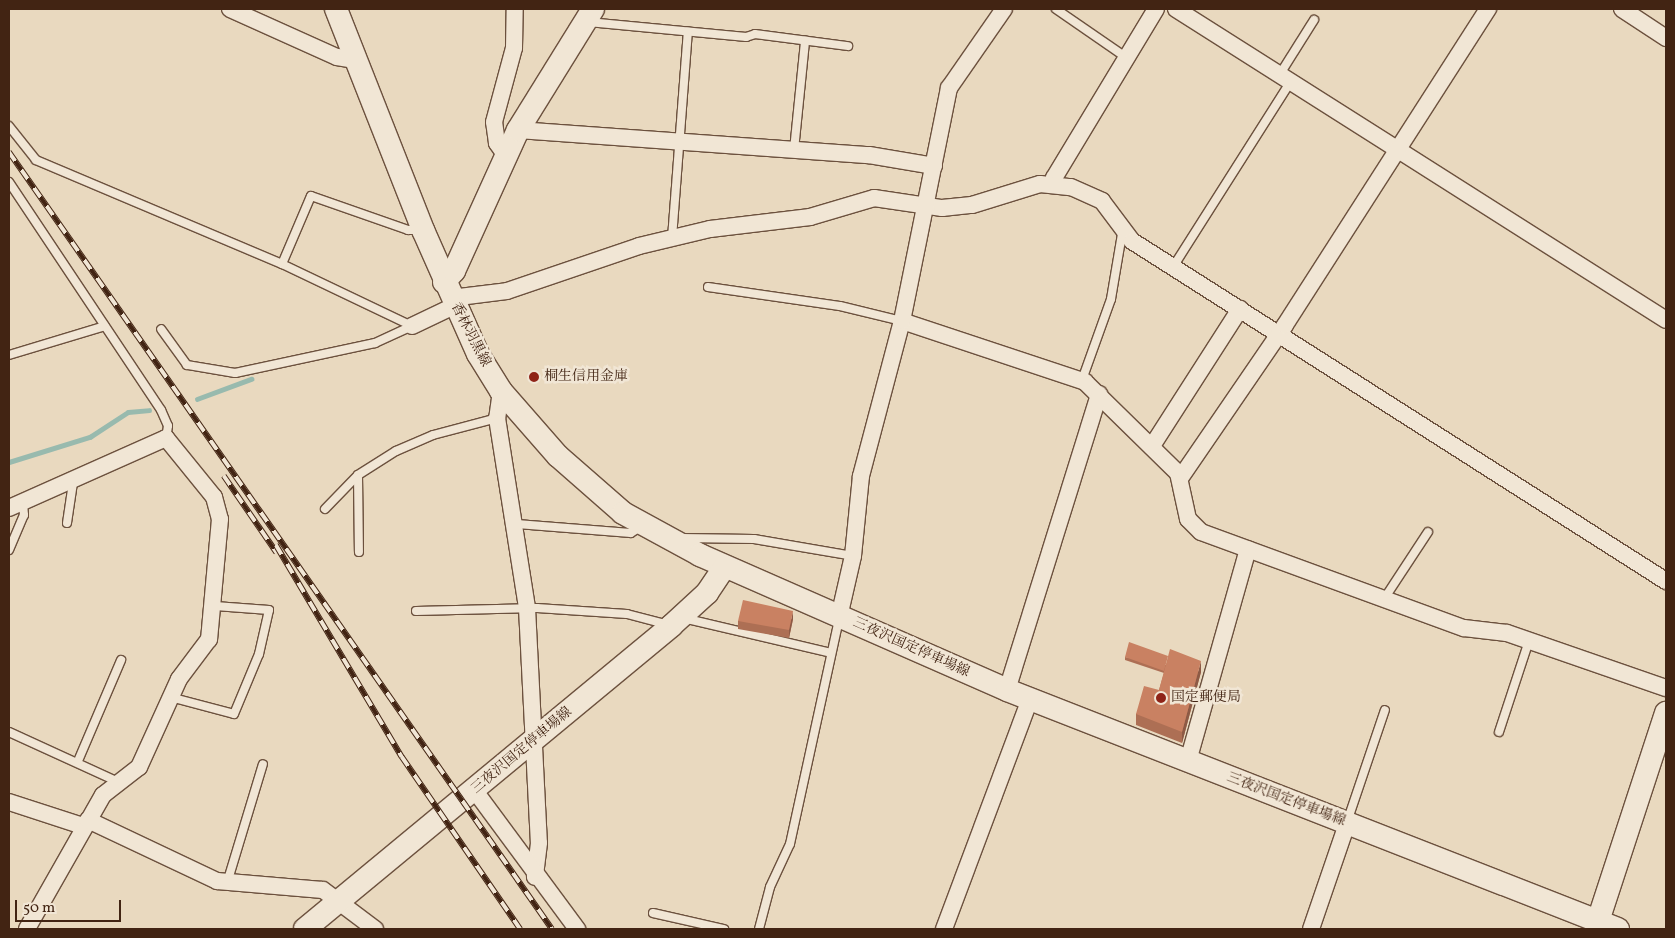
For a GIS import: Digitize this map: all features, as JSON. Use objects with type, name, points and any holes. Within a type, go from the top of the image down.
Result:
[{"type":"main road","name":"香林羽黒線","points":[[336,9],[354,60],[450,295],[501,390],[577,475],[642,526],[725,566]]},
{"type":"main road","points":[[450,295],[454,271],[518,130],[588,15]]},
{"type":"main road","name":"三夜沢国定停車場線","points":[[305,929],[475,791],[676,621],[707,594],[725,566],[1007,690],[1604,927]]},
{"type":"main road","points":[[1604,927],[1666,713]]},
{"type":"street","points":[[230,9],[337,57],[354,60]]},
{"type":"street","points":[[506,156],[497,144],[494,122],[514,48],[515,9]]},
{"type":"street","points":[[839,617],[853,556],[861,476],[902,321],[949,88],[1004,9]]},
{"type":"street","points":[[1054,185],[1054,178],[1156,9]]},
{"type":"street","points":[[1176,9],[1398,148],[1666,320]]},
{"type":"street","points":[[1181,478],[1279,334],[1488,9]]},
{"type":"street","points":[[1622,9],[1666,38]]},
{"type":"street","points":[[518,130],[678,143],[868,155],[934,166]]},
{"type":"street","points":[[412,326],[450,295],[515,288],[672,238],[742,223],[810,217],[874,198],[926,208],[972,205],[1040,184],[1054,185],[1092,193],[1124,226],[1132,241],[1666,581]]},
{"type":"street","points":[[1152,446],[1240,309]]},
{"type":"street","points":[[902,321],[1082,380],[1152,446],[1181,478],[1191,524],[1248,549],[1464,628],[1529,641],[1666,688]]},
{"type":"street","points":[[501,390],[497,418],[517,524],[527,608],[539,853],[535,877]]},
{"type":"street","points":[[1007,690],[1099,394]]},
{"type":"street","points":[[16,505],[73,483],[166,438],[217,504],[216,606],[209,640],[188,664],[170,697],[139,768],[118,782],[86,823],[27,929]]},
{"type":"street","points":[[1188,761],[1248,549]]},
{"type":"street","points":[[944,929],[1030,699]]},
{"type":"street","points":[[475,791],[535,877],[577,929]]},
{"type":"street","points":[[10,805],[86,823],[204,876],[227,883],[310,887],[340,900],[375,929]]},
{"type":"street","points":[[1311,929],[1347,824]]},
{"type":"lane","points":[[1056,9],[1127,58]]},
{"type":"lane","points":[[588,15],[688,32],[848,46]]},
{"type":"lane","points":[[1173,267],[1286,77],[1314,20]]},
{"type":"lane","points":[[672,238],[688,32]]},
{"type":"lane","points":[[794,151],[806,41]]},
{"type":"lane","points":[[9,126],[36,160],[282,264],[412,326]]},
{"type":"lane","points":[[9,182],[161,410],[168,426],[166,438]]},
{"type":"lane","points":[[282,264],[315,195],[408,230],[423,230]]},
{"type":"lane","points":[[1082,380],[1111,299],[1124,226]]},
{"type":"lane","points":[[708,287],[840,306],[902,321]]},
{"type":"lane","points":[[9,355],[105,326]]},
{"type":"lane","points":[[161,329],[187,365],[236,373],[375,343],[412,326]]},
{"type":"lane","points":[[325,509],[358,475],[433,435],[497,418]]},
{"type":"lane","points":[[358,475],[359,552]]},
{"type":"lane","points":[[67,523],[73,483]]},
{"type":"lane","points":[[9,550],[24,515],[16,505]]},
{"type":"lane","points":[[517,524],[631,532],[642,526]]},
{"type":"lane","points":[[1384,599],[1428,532]]},
{"type":"lane","points":[[673,542],[682,538],[754,539],[853,556]]},
{"type":"lane","points":[[170,697],[234,714],[259,654],[269,610],[216,606]]},
{"type":"lane","points":[[416,611],[527,608],[627,614],[693,624],[832,652]]},
{"type":"lane","points":[[759,929],[770,887],[790,844],[839,617]]},
{"type":"lane","points":[[1499,732],[1529,641]]},
{"type":"lane","points":[[78,761],[121,660]]},
{"type":"lane","points":[[1347,824],[1385,710]]},
{"type":"lane","points":[[9,732],[78,761],[118,782]]},
{"type":"lane","points":[[227,883],[264,764]]},
{"type":"lane","points":[[653,913],[724,929]]},
{"type":"building","points":[[743,600],[793,611],[789,630],[738,621]]},
{"type":"building","points":[[1129,642],[1168,656],[1164,671],[1125,657]]},
{"type":"building","points":[[1170,649],[1201,661],[1182,732],[1136,714],[1144,686],[1159,690]]},
{"type":"waterway","points":[[197,399],[251,379]]},
{"type":"waterway","points":[[9,462],[90,437],[128,412],[149,410]]},
{"type":"railway","points":[[9,152],[552,929]]},
{"type":"railway","points":[[224,476],[277,553]]},
{"type":"railway","points":[[276,545],[402,757],[520,929]]},
{"type":"place","name":"桐生信用金庫","points":[[534,377]]},
{"type":"place","name":"国定郵便局","points":[[1161,698]]}]
